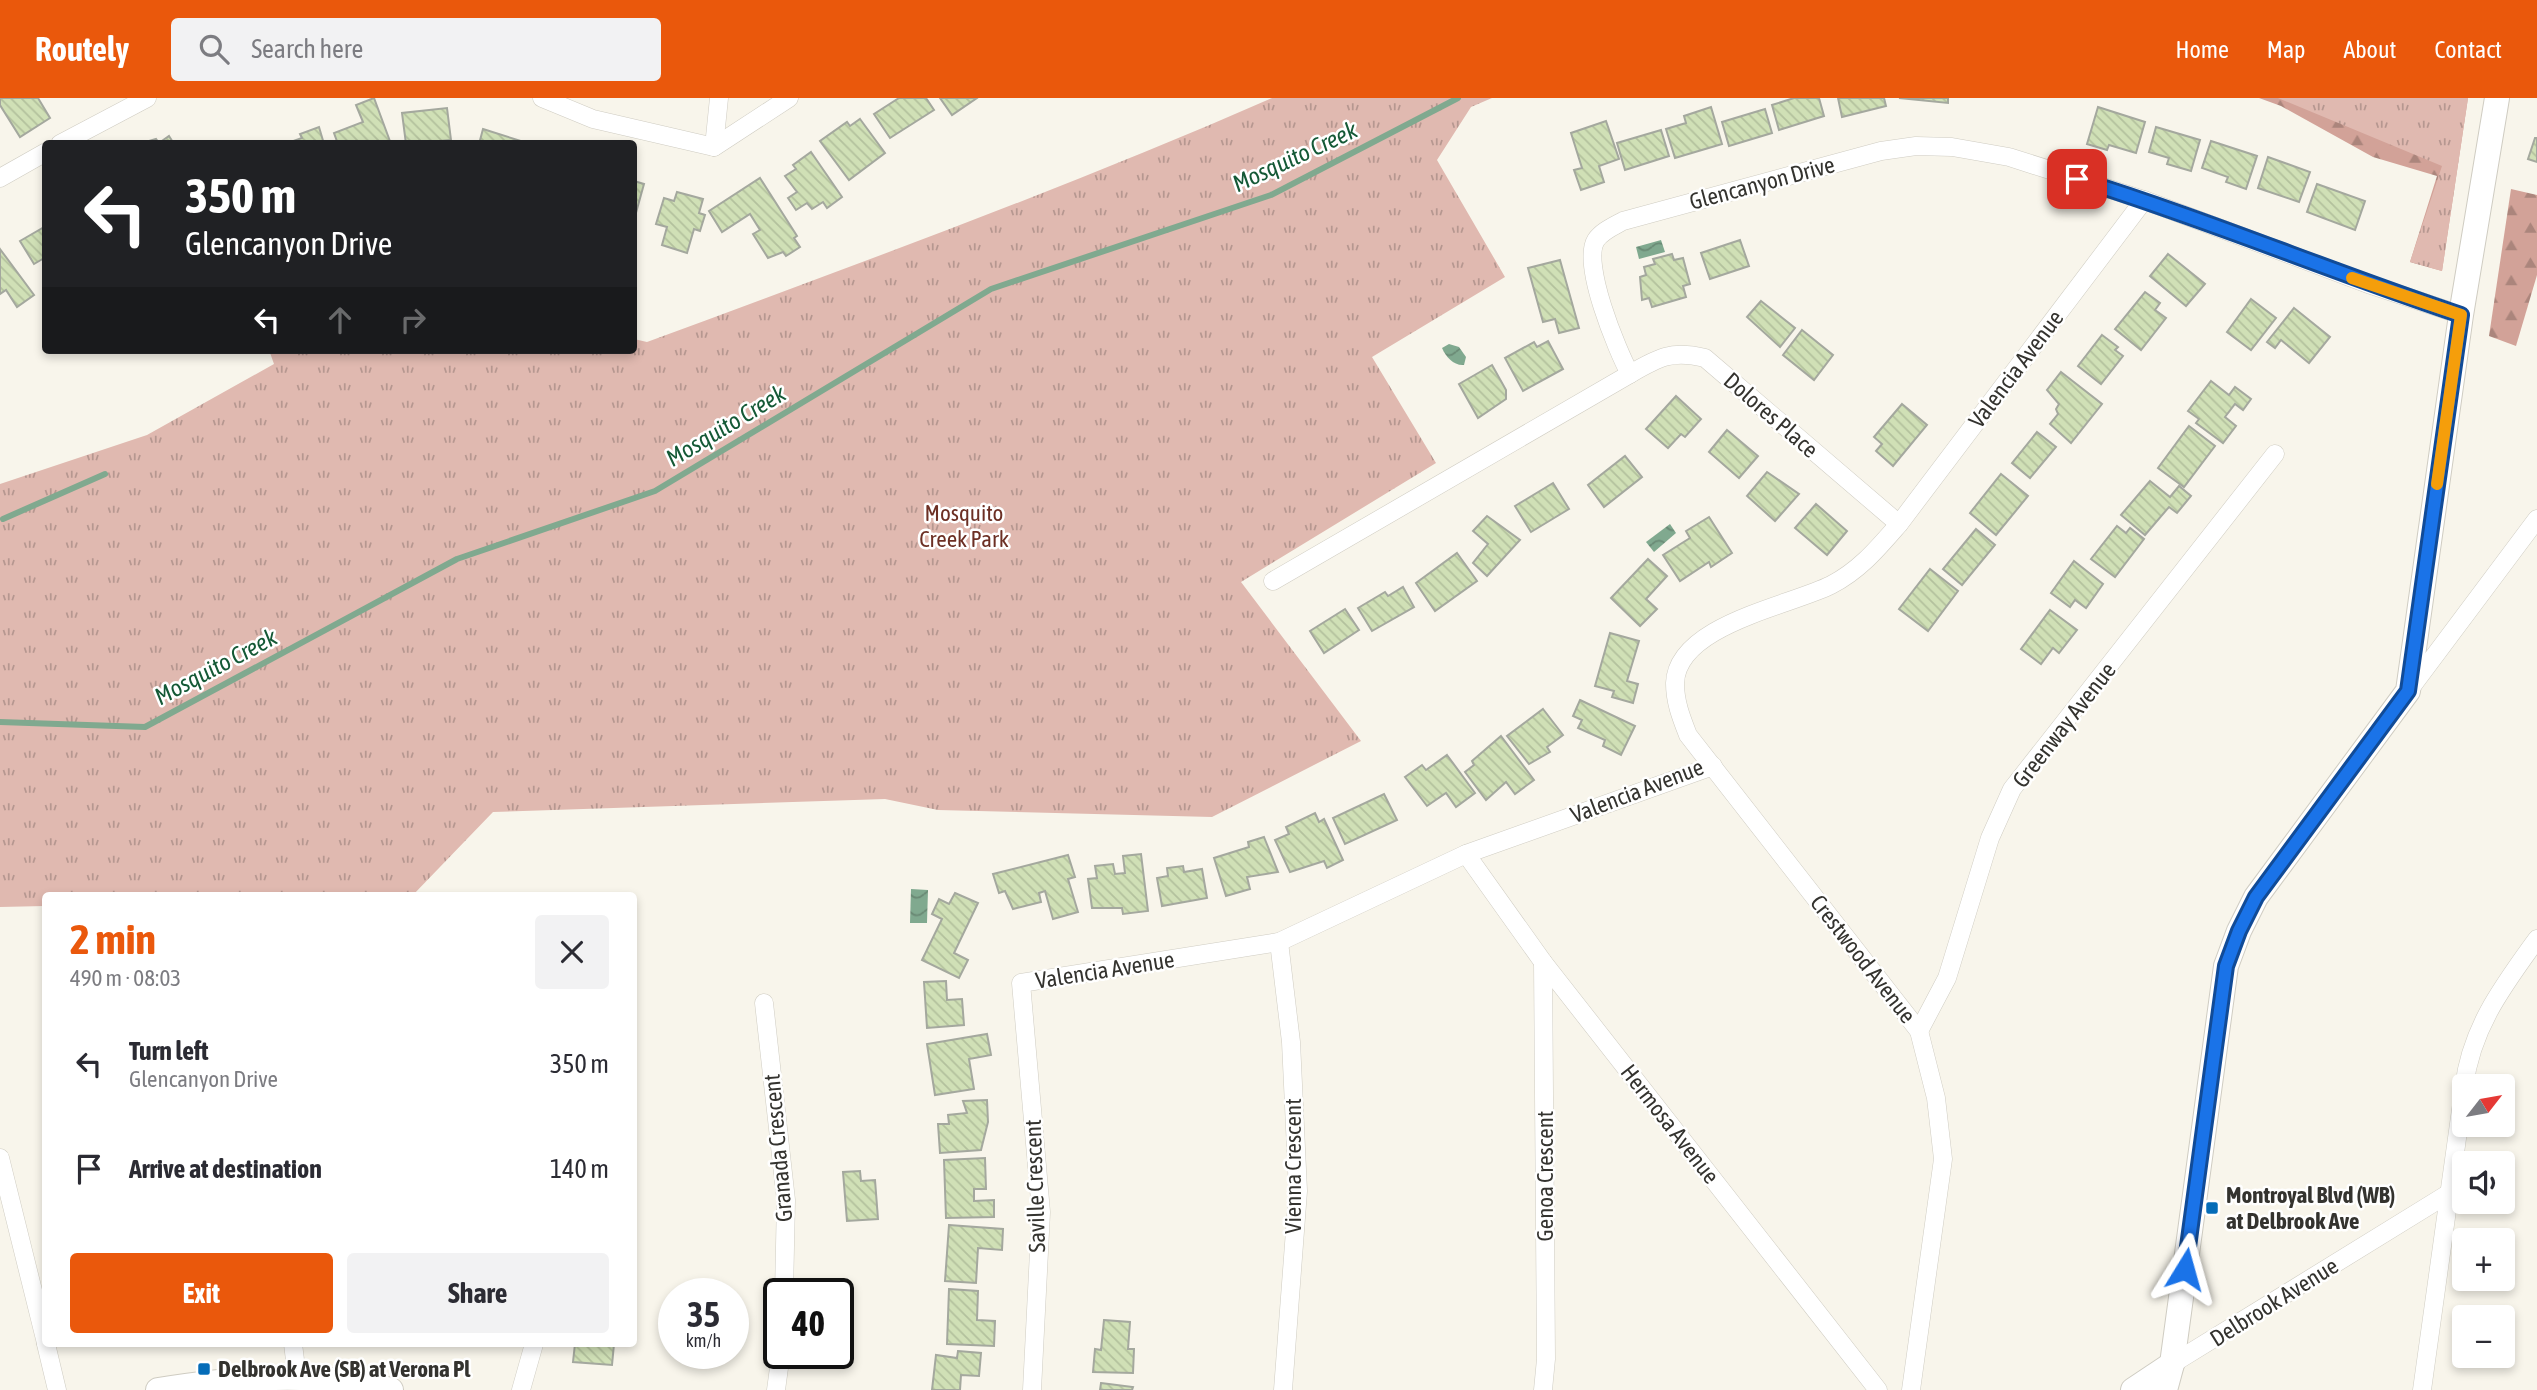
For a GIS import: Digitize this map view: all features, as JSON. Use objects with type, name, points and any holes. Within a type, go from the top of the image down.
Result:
[{"type":"street","points":[[68,140],[147,98]]},
{"type":"street","points":[[542,98],[593,119],[714,147],[789,98]]},
{"type":"street","points":[[714,147],[719,98]]},
{"type":"street","points":[[2408,691],[2461,315],[2497,98]]},
{"type":"street","name":"Glencanyon Drive","points":[[1630,374],[1614,340],[1591,258],[1596,240],[1623,221],[1881,151],[1916,146],[1952,147],[2009,158],[2144,200],[2371,285],[2461,315]]},
{"type":"street","points":[[0,178],[42,154]]},
{"type":"street","name":"Valencia Avenue","points":[[1021,983],[1279,942],[1466,855],[1713,766],[1688,735],[1677,707],[1675,680],[1682,660],[1698,640],[1732,623],[1832,584],[1866,562],[1899,524],[2144,200]]},
{"type":"street","name":"Dolores Place","points":[[1630,374],[1653,361],[1680,352],[1705,358],[1899,524]]},
{"type":"street","points":[[1273,581],[1391,516],[1630,374]]},
{"type":"street","name":"Greenway Avenue","points":[[1919,1031],[1947,978],[1990,838],[2012,789],[2275,454]]},
{"type":"street","points":[[2165,1390],[2172,1364],[2226,966],[2239,931],[2256,897],[2537,519]]},
{"type":"street","name":"Crestwood Avenue","points":[[1713,766],[1919,1031],[1937,1098],[1943,1159],[1910,1390]]},
{"type":"street","name":"Hermosa Avenue","points":[[1466,855],[1543,962],[1878,1390]]},
{"type":"street","points":[[2466,1074],[2468,1056],[2493,999],[2537,939]]},
{"type":"street","name":"Vienna Crescent","points":[[1279,942],[1291,1042],[1298,1191],[1283,1390]]},
{"type":"street","name":"Genoa Crescent","points":[[1543,962],[1546,1346],[1543,1390]]},
{"type":"street","name":"Saville Crescent","points":[[1021,983],[1041,1212],[1032,1390]]},
{"type":"street","name":"Granada Crescent","points":[[764,1003],[786,1200],[784,1278]]},
{"type":"street","points":[[2422,1390],[2458,1138]]},
{"type":"street","points":[[0,1158],[42,1328]]},
{"type":"street","name":"Delbrook Avenue","points":[[2133,1390],[2451,1192]]},
{"type":"street","points":[[47,1347],[57,1390]]},
{"type":"street","points":[[293,1347],[298,1376]]},
{"type":"street","points":[[521,1390],[533,1347]]},
{"type":"street","points":[[776,1390],[778,1369]]},
{"type":"street","points":[[158,1390],[214,1382],[298,1376],[349,1380],[391,1390]]},
{"type":"green space","name":"Mosquito Creek Park","points":[[1272,98],[1492,98],[1471,107],[1437,160],[1505,277],[1372,357],[1436,463],[1241,582],[1361,741],[1212,817],[938,810],[885,799],[493,812],[416,892],[42,892],[42,906],[0,907],[0,484],[147,435],[274,364],[270,354],[637,354],[637,340],[647,342],[883,254]]},
{"type":"green space","points":[[2259,98],[2468,98],[2442,271],[2410,262],[2437,176],[2373,157],[2281,106]]},
{"type":"green space","points":[[2278,98],[2468,98],[2442,271],[2410,262],[2442,166]]},
{"type":"green space","points":[[2511,189],[2537,195],[2537,275],[2516,346],[2489,336]]},
{"type":"water","points":[[1661,240],[1665,252],[1639,259],[1636,247]]},
{"type":"water","points":[[1449,344],[1459,347],[1466,357],[1464,365],[1454,362],[1446,355],[1442,348]]},
{"type":"water","points":[[1670,524],[1676,533],[1654,552],[1646,542]]},
{"type":"water","points":[[911,889],[928,890],[927,923],[910,923]]},
{"type":"building","points":[[0,98],[38,98],[50,118],[20,137],[0,105]]},
{"type":"building","points":[[374,98],[390,140],[337,140],[334,133],[363,122],[356,105]]},
{"type":"building","points":[[899,98],[926,98],[934,110],[890,138],[874,114]]},
{"type":"building","points":[[940,98],[977,98],[952,115]]},
{"type":"building","points":[[1794,98],[1819,98],[1824,116],[1779,130],[1772,105]]},
{"type":"building","points":[[1838,98],[1884,98],[1886,106],[1842,117]]},
{"type":"building","points":[[1899,98],[1948,98],[1948,103]]},
{"type":"building","points":[[1711,107],[1722,144],[1675,158],[1666,129],[1686,123],[1684,116]]},
{"type":"building","points":[[2098,107],[2145,122],[2136,153],[2109,145],[2107,150],[2087,144]]},
{"type":"building","points":[[447,108],[451,140],[405,140],[402,113]]},
{"type":"building","points":[[1765,109],[1772,133],[1729,146],[1722,122]]},
{"type":"building","points":[[860,119],[885,153],[849,180],[820,141],[847,122],[850,126]]},
{"type":"building","points":[[1606,121],[1619,159],[1599,166],[1604,182],[1581,190],[1574,170],[1582,168],[1571,133]]},
{"type":"building","points":[[319,127],[323,140],[296,140],[302,138],[300,134]]},
{"type":"building","points":[[2156,127],[2200,140],[2191,171],[2167,164],[2169,158],[2149,152]]},
{"type":"building","points":[[483,129],[518,140],[480,140]]},
{"type":"building","points":[[1661,130],[1669,156],[1625,170],[1617,143]]},
{"type":"building","points":[[2537,138],[2537,162],[2528,159]]},
{"type":"building","points":[[2211,141],[2257,156],[2246,189],[2226,182],[2228,177],[2202,168]]},
{"type":"building","points":[[811,152],[842,197],[827,208],[823,202],[812,209],[807,203],[796,210],[788,198],[797,192],[785,176],[796,169],[793,165]]},
{"type":"building","points":[[2268,157],[2310,172],[2299,202],[2258,188]]},
{"type":"building","points":[[760,178],[797,236],[794,238],[800,247],[786,256],[783,252],[768,258],[753,234],[760,230],[750,214],[722,232],[709,211]]},
{"type":"building","points":[[637,182],[644,184],[637,209]]},
{"type":"building","points":[[2317,184],[2365,201],[2355,230],[2307,212]]},
{"type":"building","points":[[677,192],[703,199],[699,213],[705,215],[700,231],[694,229],[687,253],[662,245],[667,227],[656,224],[664,198],[674,201]]},
{"type":"building","points":[[42,228],[42,259],[34,264],[20,241]]},
{"type":"building","points":[[1740,240],[1749,266],[1710,279],[1701,253]]},
{"type":"building","points":[[0,249],[34,295],[17,307],[6,290],[0,294]]},
{"type":"building","points":[[1672,254],[1674,260],[1683,258],[1690,284],[1683,286],[1686,297],[1652,307],[1649,298],[1642,300],[1640,277],[1646,275],[1644,267],[1655,264],[1653,259]]},
{"type":"building","points":[[2168,254],[2205,284],[2186,306],[2150,276]]},
{"type":"building","points":[[1560,260],[1579,328],[1559,333],[1555,319],[1543,322],[1528,268]]},
{"type":"building","points":[[2145,292],[2160,303],[2155,310],[2166,318],[2141,350],[2115,329]]},
{"type":"building","points":[[2251,299],[2276,318],[2251,350],[2227,332]]},
{"type":"building","points":[[1761,301],[1795,328],[1780,347],[1747,317]]},
{"type":"building","points":[[2294,308],[2330,337],[2309,363],[2281,340],[2275,348],[2267,342]]},
{"type":"building","points":[[1802,330],[1833,355],[1814,380],[1783,355]]},
{"type":"building","points":[[2102,335],[2118,347],[2115,350],[2123,356],[2101,384],[2078,366]]},
{"type":"building","points":[[1548,341],[1563,369],[1523,391],[1505,358],[1534,342],[1537,347]]},
{"type":"building","points":[[1492,365],[1506,390],[1506,399],[1478,418],[1459,384]]},
{"type":"building","points":[[2061,372],[2102,404],[2071,443],[2050,424],[2058,414],[2056,409],[2059,404],[2047,390]]},
{"type":"building","points":[[2211,381],[2229,395],[2235,387],[2251,399],[2243,410],[2235,404],[2225,417],[2236,426],[2223,443],[2196,423],[2199,419],[2188,411]]},
{"type":"building","points":[[1676,396],[1701,419],[1685,437],[1681,434],[1668,448],[1646,429]]},
{"type":"building","points":[[1902,404],[1927,425],[1893,466],[1876,451],[1882,444],[1874,437]]},
{"type":"building","points":[[2189,426],[2215,446],[2184,487],[2158,468]]},
{"type":"building","points":[[1727,430],[1758,456],[1739,478],[1709,452]]},
{"type":"building","points":[[2037,432],[2056,447],[2030,478],[2012,463]]},
{"type":"building","points":[[1625,456],[1642,477],[1604,507],[1588,485]]},
{"type":"building","points":[[1767,472],[1799,494],[1775,521],[1747,496]]},
{"type":"building","points":[[2001,474],[2028,496],[1996,535],[1970,513]]},
{"type":"building","points":[[2150,481],[2170,497],[2179,486],[2191,496],[2177,513],[2169,507],[2145,535],[2121,515]]},
{"type":"building","points":[[1553,483],[1569,509],[1531,532],[1515,506]]},
{"type":"building","points":[[1816,504],[1847,531],[1827,555],[1795,528]]},
{"type":"building","points":[[1487,516],[1520,540],[1487,576],[1473,563],[1488,544],[1473,531]]},
{"type":"building","points":[[1709,517],[1732,553],[1711,567],[1709,562],[1680,581],[1663,555],[1690,538],[1686,531]]},
{"type":"building","points":[[2117,526],[2126,533],[2130,528],[2144,539],[2115,577],[2091,559]]},
{"type":"building","points":[[1976,529],[1995,545],[1962,585],[1943,569]]},
{"type":"building","points":[[1457,553],[1477,581],[1435,611],[1416,583]]},
{"type":"building","points":[[1648,559],[1667,576],[1646,599],[1657,609],[1640,626],[1611,598]]},
{"type":"building","points":[[2074,561],[2103,584],[2086,608],[2075,600],[2070,607],[2051,593]]},
{"type":"building","points":[[1930,569],[1958,591],[1928,631],[1899,609]]},
{"type":"building","points":[[1403,587],[1414,607],[1372,631],[1358,608],[1385,592],[1388,596]]},
{"type":"building","points":[[1345,609],[1359,630],[1324,653],[1310,631]]},
{"type":"building","points":[[2050,610],[2077,630],[2059,653],[2053,648],[2041,664],[2021,649]]},
{"type":"building","points":[[1610,633],[1639,641],[1627,681],[1638,684],[1633,703],[1612,697],[1614,691],[1595,686]]},
{"type":"building","points":[[1580,700],[1635,726],[1621,755],[1603,746],[1605,740],[1578,728],[1582,720],[1573,716]]},
{"type":"building","points":[[1543,709],[1563,735],[1547,747],[1550,752],[1529,764],[1507,736]]},
{"type":"building","points":[[1501,736],[1534,780],[1515,794],[1506,782],[1486,800],[1465,772],[1474,765],[1472,761]]},
{"type":"building","points":[[1447,755],[1475,793],[1456,807],[1446,793],[1427,806],[1405,777],[1422,765],[1426,770]]},
{"type":"building","points":[[1384,794],[1397,820],[1345,844],[1333,818]]},
{"type":"building","points":[[1315,813],[1319,822],[1324,819],[1343,860],[1327,868],[1324,861],[1290,872],[1275,840],[1289,834],[1286,827]]},
{"type":"building","points":[[1264,837],[1278,872],[1247,877],[1250,889],[1226,896],[1214,858],[1249,847],[1248,842]]},
{"type":"building","points":[[1141,854],[1148,911],[1123,914],[1122,908],[1092,908],[1088,879],[1097,878],[1095,866],[1113,864],[1115,874],[1125,873],[1123,856]]},
{"type":"building","points":[[1068,855],[1075,877],[1068,879],[1078,912],[1053,919],[1045,891],[1039,893],[1041,902],[1013,909],[1005,891],[999,893],[993,874]]},
{"type":"building","points":[[1183,866],[1184,872],[1202,869],[1207,898],[1162,906],[1157,878],[1168,876],[1167,868]]},
{"type":"building","points":[[955,893],[978,903],[954,953],[968,960],[959,978],[922,960],[942,919],[932,914],[939,899],[949,904]]},
{"type":"building","points":[[946,981],[947,1000],[962,999],[964,1025],[927,1028],[924,982]]},
{"type":"building","points":[[987,1034],[991,1055],[969,1059],[974,1089],[935,1095],[927,1044]]},
{"type":"building","points":[[987,1100],[988,1122],[981,1150],[940,1153],[938,1124],[949,1124],[948,1115],[967,1113],[963,1101]]},
{"type":"building","points":[[985,1158],[986,1189],[974,1189],[974,1201],[994,1200],[994,1217],[946,1218],[944,1160]]},
{"type":"building","points":[[860,1171],[861,1181],[875,1180],[878,1219],[847,1221],[843,1172]]},
{"type":"building","points":[[949,1225],[1003,1229],[1002,1250],[978,1248],[976,1283],[945,1281]]},
{"type":"building","points":[[949,1289],[978,1291],[977,1320],[995,1321],[994,1346],[947,1344]]},
{"type":"building","points":[[1104,1320],[1130,1322],[1128,1349],[1134,1349],[1133,1373],[1093,1372],[1095,1349],[1101,1350]]},
{"type":"building","points":[[575,1347],[614,1347],[612,1365],[573,1362]]},
{"type":"building","points":[[958,1351],[981,1353],[979,1376],[961,1375],[960,1390],[932,1390],[936,1355],[957,1358]]},
{"type":"building","points":[[1101,1383],[1133,1387],[1132,1390],[1100,1390]]},
{"type":"waterway","name":"Mosquito Creek","points":[[0,722],[145,727],[457,559],[655,491],[991,289],[1271,195],[1458,98]]},
{"type":"waterway","points":[[3,519],[105,474]]},
{"type":"slow traffic","points":[[2352,278],[2461,315],[2437,484]]},
{"type":"place","name":"Montroyal Blvd (WB) at Delbrook Ave","points":[[2212,1208]]},
{"type":"place","name":"Delbrook Ave (SB) at Verona Pl","points":[[204,1369]]},
{"type":"route","points":[[2077,179],[2144,200],[2371,285],[2461,315],[2408,691],[2256,897],[2239,931],[2226,966],[2185,1269]]}]
